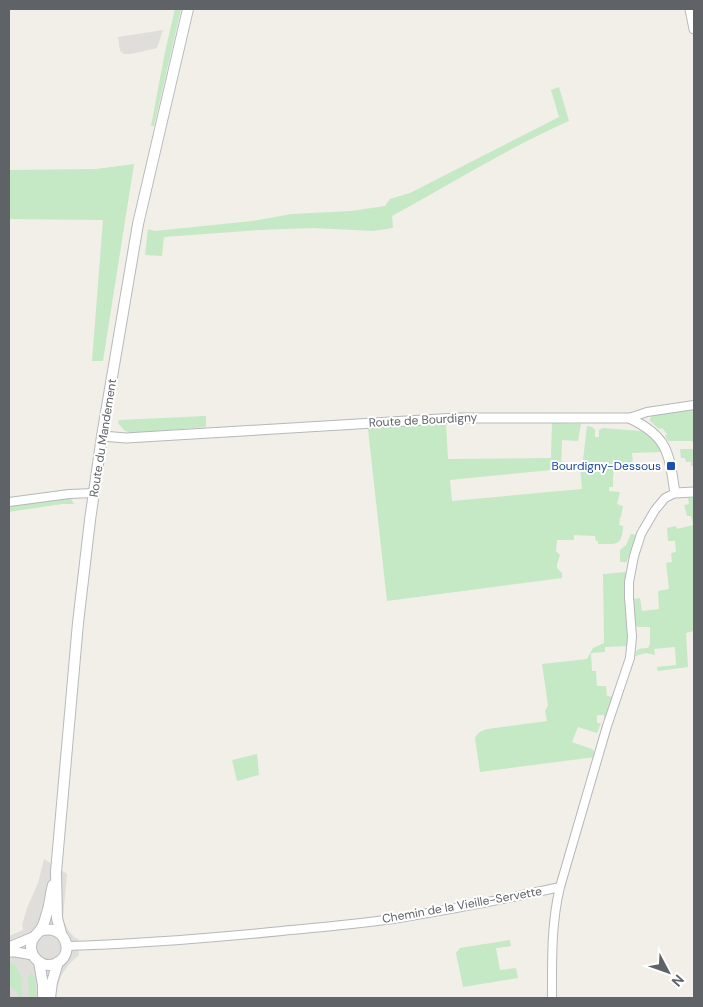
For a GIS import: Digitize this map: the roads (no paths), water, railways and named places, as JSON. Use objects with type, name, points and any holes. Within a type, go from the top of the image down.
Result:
[{"type":"main road","name":"Route du Mandement","points":[[37,934],[48,913],[56,872],[78,623],[102,436],[138,224],[188,9]]},
{"type":"main road","name":"Route du Mandement","points":[[56,872],[57,913],[60,934]]},
{"type":"main road","points":[[43,998],[43,985],[31,944],[37,934],[51,929],[65,939],[66,946],[65,954],[58,962],[52,982],[50,998]]},
{"type":"main road","points":[[36,959],[48,965],[58,962]]},
{"type":"street","points":[[690,9],[694,29]]},
{"type":"street","points":[[629,418],[647,412],[694,405]]},
{"type":"street","name":"Route de Bourdigny","points":[[102,436],[126,438],[456,418],[629,418],[649,428],[663,443],[669,457],[674,493]]},
{"type":"street","points":[[674,493],[694,492]]},
{"type":"street","points":[[9,502],[69,494],[94,493]]},
{"type":"street","name":"Chemin de la Vieille-Servette","points":[[66,946],[129,944],[224,937],[399,918],[560,887],[607,726],[630,658],[632,637],[629,597],[634,556],[641,534],[655,510],[665,498],[674,493]]},
{"type":"street","points":[[552,998],[552,950],[555,908],[560,887]]},
{"type":"street","points":[[9,947],[37,934]]},
{"type":"street","points":[[9,952],[16,952],[36,959]]},
{"type":"place","name":"Bourdigny-Dessous","points":[[671,466]]}]
